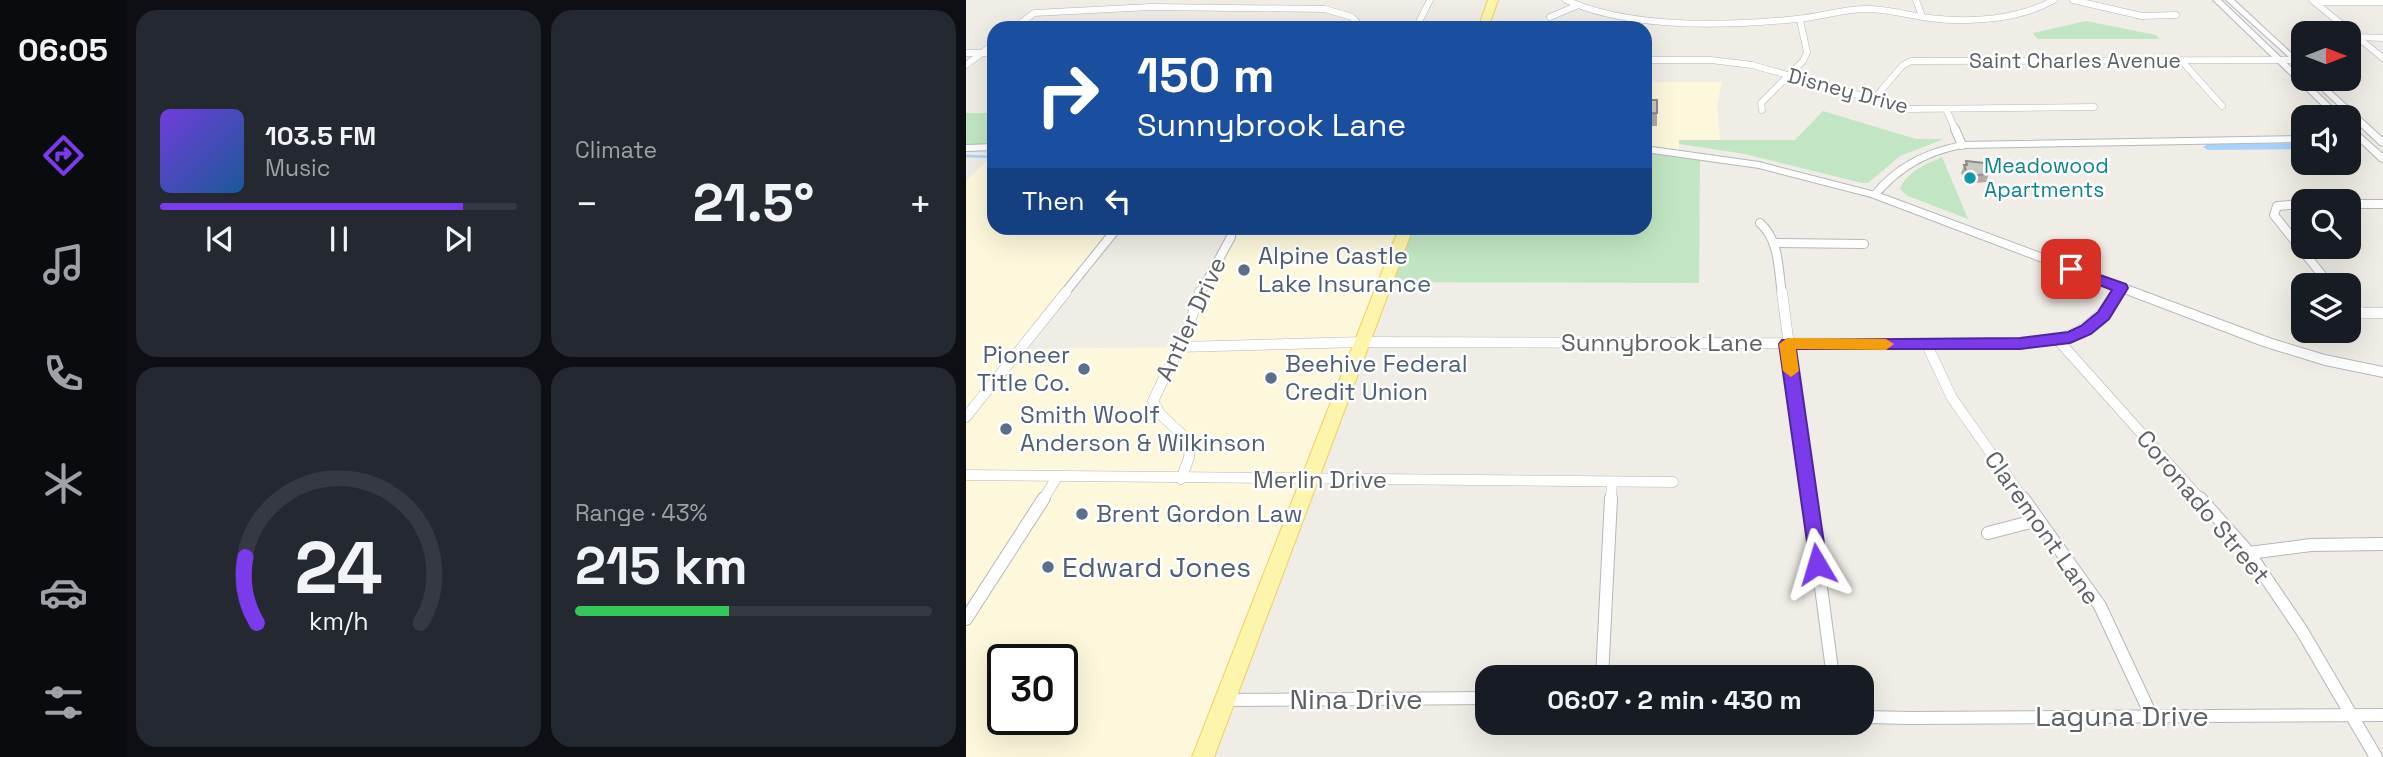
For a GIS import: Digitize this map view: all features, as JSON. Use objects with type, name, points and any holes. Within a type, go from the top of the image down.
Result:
[{"type":"main road","points":[[1486,21],[1493,0]]},
{"type":"main road","points":[[966,148],[987,147]]},
{"type":"main road","points":[[1652,150],[1759,165],[1875,195],[2277,346],[2383,372]]},
{"type":"main road","points":[[1203,757],[1403,235]]},
{"type":"street","points":[[1151,7],[1158,0]]},
{"type":"street","points":[[1235,8],[1241,0]]},
{"type":"street","points":[[1420,21],[1430,0]]},
{"type":"street","points":[[1566,0],[1609,17],[1632,20],[1800,20],[1862,9],[1950,19],[2020,13],[2035,10],[2054,0]]},
{"type":"street","points":[[1916,0],[1922,16]]},
{"type":"street","points":[[2073,0],[2142,16],[2176,15]]},
{"type":"street","points":[[2217,0],[2326,105]]},
{"type":"street","points":[[2230,0],[2291,57]]},
{"type":"street","points":[[1325,9],[1333,1]]},
{"type":"street","points":[[2313,1],[2383,2]]},
{"type":"street","points":[[2313,1],[2337,21]]},
{"type":"street","points":[[1550,17],[1576,5]]},
{"type":"street","points":[[1023,21],[1034,13],[1151,7],[1325,9],[1352,17],[1356,21]]},
{"type":"street","points":[[1762,110],[1761,103],[1803,61],[1807,52],[1800,20]]},
{"type":"street","points":[[2361,37],[2383,37]]},
{"type":"street","points":[[2361,40],[2383,58]]},
{"type":"street","points":[[966,65],[987,49]]},
{"type":"street","points":[[966,53],[987,53]]},
{"type":"street","name":"Disney Drive","points":[[1652,60],[1732,62],[1908,109],[2094,107]]},
{"type":"street","points":[[2181,60],[2222,106]]},
{"type":"street","name":"Saint Charles Avenue","points":[[1873,100],[1903,65],[1911,61],[2291,60]]},
{"type":"street","points":[[2327,91],[2382,140]]},
{"type":"street","points":[[1946,109],[1962,145]]},
{"type":"street","points":[[1875,195],[1887,179],[1908,162],[1931,152],[1962,145],[2291,139]]},
{"type":"street","points":[[2362,139],[2382,140]]},
{"type":"street","points":[[2362,139],[2383,159]]},
{"type":"street","points":[[2361,204],[2383,204]]},
{"type":"street","points":[[2291,205],[2277,206],[2274,210],[2274,215],[2291,238]]},
{"type":"street","points":[[1760,223],[1770,232],[1775,243],[1831,665]]},
{"type":"street","points":[[966,417],[1111,235]]},
{"type":"street","name":"Antler Drive","points":[[1181,479],[1189,458],[1190,442],[1160,414],[1153,401],[1180,347],[1203,284],[1231,235]]},
{"type":"street","points":[[1775,243],[1864,244]]},
{"type":"street","points":[[2308,259],[2320,273]]},
{"type":"street","name":"Sunnybrook Lane","points":[[1180,347],[1362,342],[2020,344],[2058,340],[2092,326],[2104,315],[2121,288]]},
{"type":"street","points":[[2361,312],[2383,313]]},
{"type":"street","name":"Coronado Street","points":[[2058,340],[2249,554],[2302,631],[2376,757]]},
{"type":"street","name":"Claremont Lane","points":[[1927,345],[1935,371],[1942,383],[2079,574],[2104,615],[2151,715]]},
{"type":"street","name":"Merlin Drive","points":[[966,475],[1673,482]]},
{"type":"street","points":[[966,619],[1057,477]]},
{"type":"street","points":[[1603,665],[1612,482]]},
{"type":"street","points":[[1988,533],[2038,520]]},
{"type":"street","points":[[2249,554],[2311,545],[2383,544]]},
{"type":"street","name":"Nina Drive","points":[[1224,700],[1475,698]]},
{"type":"street","name":"Laguna Drive","points":[[1874,717],[2383,715]]},
{"type":"shaded area","points":[[1652,82],[1722,82],[1717,105],[1720,140],[1679,140],[1679,153],[1652,150]]},
{"type":"shaded area","points":[[987,161],[987,235],[1110,235],[1020,349],[1180,347],[1203,284],[1231,235],[1403,235],[1203,757],[966,757],[966,181]]},
{"type":"green space","points":[[2086,21],[2156,35],[2159,39],[2037,39],[2033,33]]},
{"type":"green space","points":[[1823,111],[1916,139],[1944,139],[1900,156],[1868,183],[1745,154],[1679,144],[1679,140],[1795,140]]},
{"type":"green space","points":[[966,113],[987,113],[987,147],[966,147]]},
{"type":"green space","points":[[1652,150],[1700,155],[1699,283],[1385,282],[1403,235],[1652,235]]},
{"type":"green space","points":[[1942,157],[1968,219],[1908,196],[1900,189],[1912,173]]},
{"type":"building","points":[[1652,100],[1657,100],[1657,113],[1652,113]]},
{"type":"building","points":[[1966,161],[1984,163],[1989,174],[1968,176],[1964,165],[1967,165]]},
{"type":"waterway","points":[[2208,147],[2291,146]]},
{"type":"waterway","points":[[966,156],[987,157]]},
{"type":"slow traffic","points":[[1791,371],[1787,344],[1886,344]]},
{"type":"place","name":"Meadowood Apartments","points":[[1970,178]]},
{"type":"place","name":"Alpine Castle Lake Insurance","points":[[1244,270]]},
{"type":"place","name":"Pioneer Title Co.","points":[[1084,369]]},
{"type":"place","name":"Beehive Federal Credit Union","points":[[1271,378]]},
{"type":"place","name":"Smith Woolf Anderson & Wilkinson","points":[[1006,429]]},
{"type":"place","name":"Brent Gordon Law","points":[[1082,514]]},
{"type":"place","name":"Edward Jones","points":[[1048,567]]},
{"type":"route","points":[[1817,564],[1787,344],[2020,344],[2070,337],[2086,330],[2104,315],[2121,288],[2071,269]]}]
